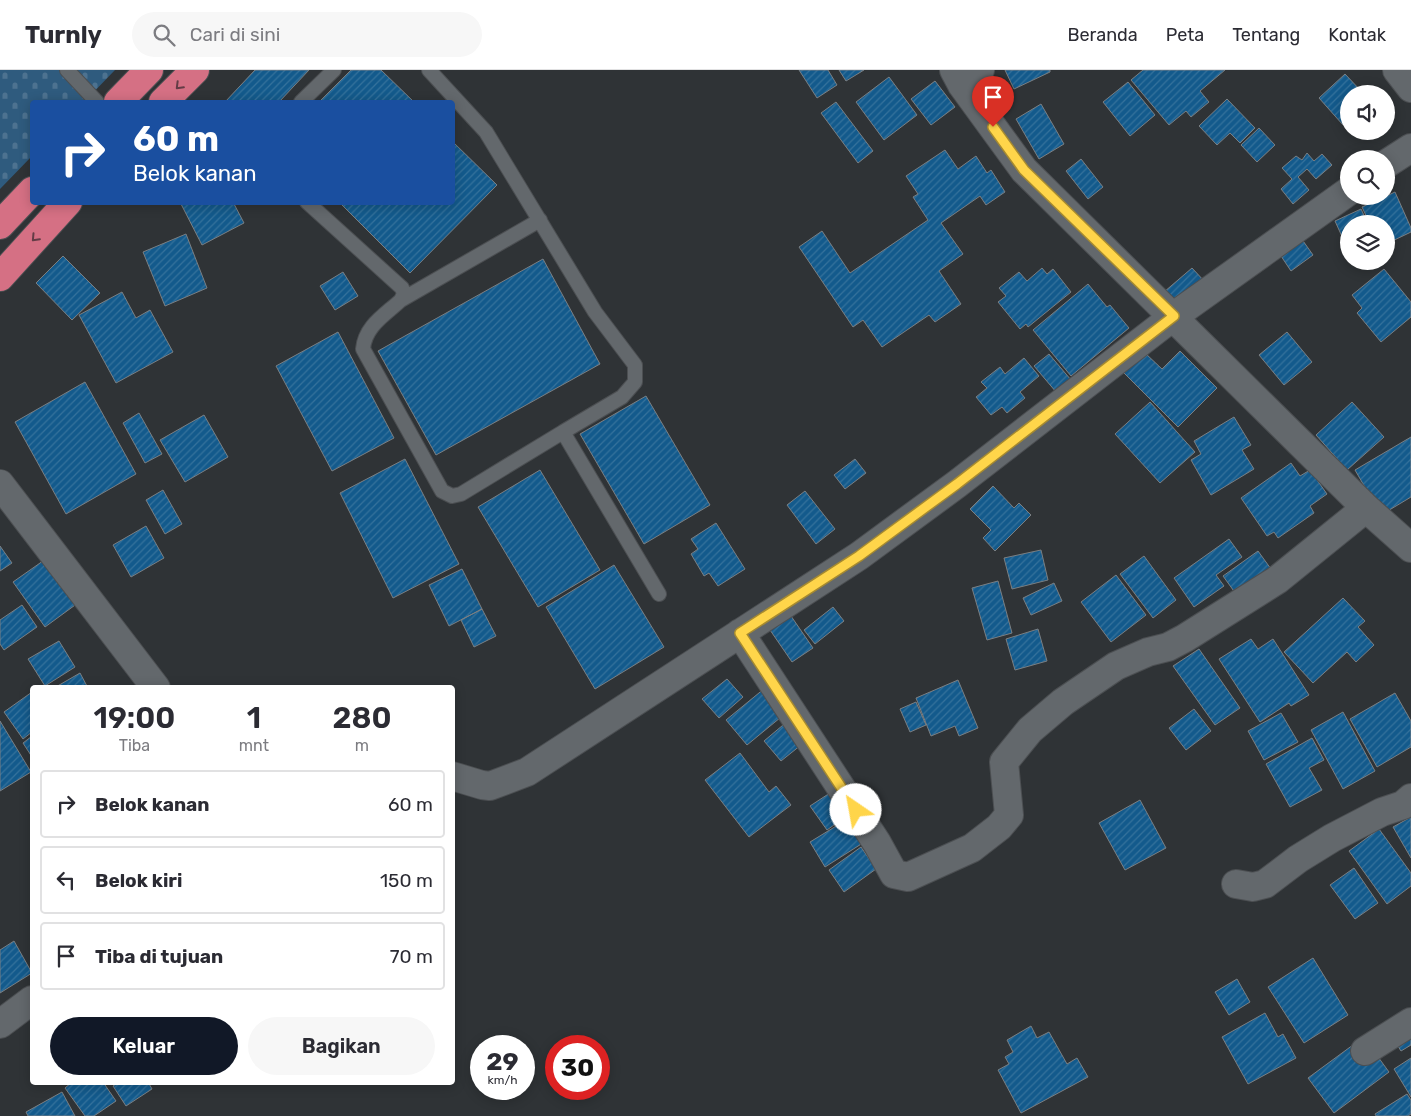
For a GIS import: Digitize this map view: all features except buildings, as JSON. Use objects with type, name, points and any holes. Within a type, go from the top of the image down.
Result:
[{"type":"highway","points":[[120,100],[149,70]]},
{"type":"highway","points":[[165,100],[195,70]]},
{"type":"highway","points":[[0,225],[30,193]]},
{"type":"highway","points":[[0,277],[65,205]]},
{"type":"street","points":[[1397,70],[1411,88]]},
{"type":"street","points":[[965,75],[1024,170],[1174,316],[1366,508],[1411,548]]},
{"type":"street","points":[[1395,158],[1411,148]]},
{"type":"street","points":[[455,777],[490,786],[527,772],[859,556],[949,490],[1174,316],[1340,197]]},
{"type":"street","points":[[0,484],[154,685]]},
{"type":"street","points":[[740,633],[876,842],[894,874],[908,877],[972,848],[999,827],[1009,815],[1004,762],[1030,730],[1057,706],[1116,666],[1148,652],[1168,647],[1185,638],[1277,580],[1366,508]]},
{"type":"street","points":[[1236,884],[1253,887],[1265,884],[1298,859],[1332,838],[1382,812],[1403,805],[1411,798]]},
{"type":"street","points":[[0,1024],[30,1002]]},
{"type":"street","points":[[1365,1050],[1411,1022]]},
{"type":"lane","points":[[67,70],[95,100]]},
{"type":"lane","points":[[303,100],[334,70]]},
{"type":"lane","points":[[429,70],[486,132],[540,220],[595,312],[635,365],[636,382],[622,397],[460,494],[452,496],[442,492],[363,349],[364,340],[369,329],[401,300],[540,220]]},
{"type":"lane","points":[[310,205],[402,288],[404,294],[401,300]]},
{"type":"lane","points":[[563,432],[659,594]]},
{"type":"green space","points":[[0,70],[115,70],[86,100],[30,100],[30,158],[0,189]]},
{"type":"route","points":[[856,810],[740,633],[859,556],[957,484],[1174,316],[1024,170],[993,127]]}]
